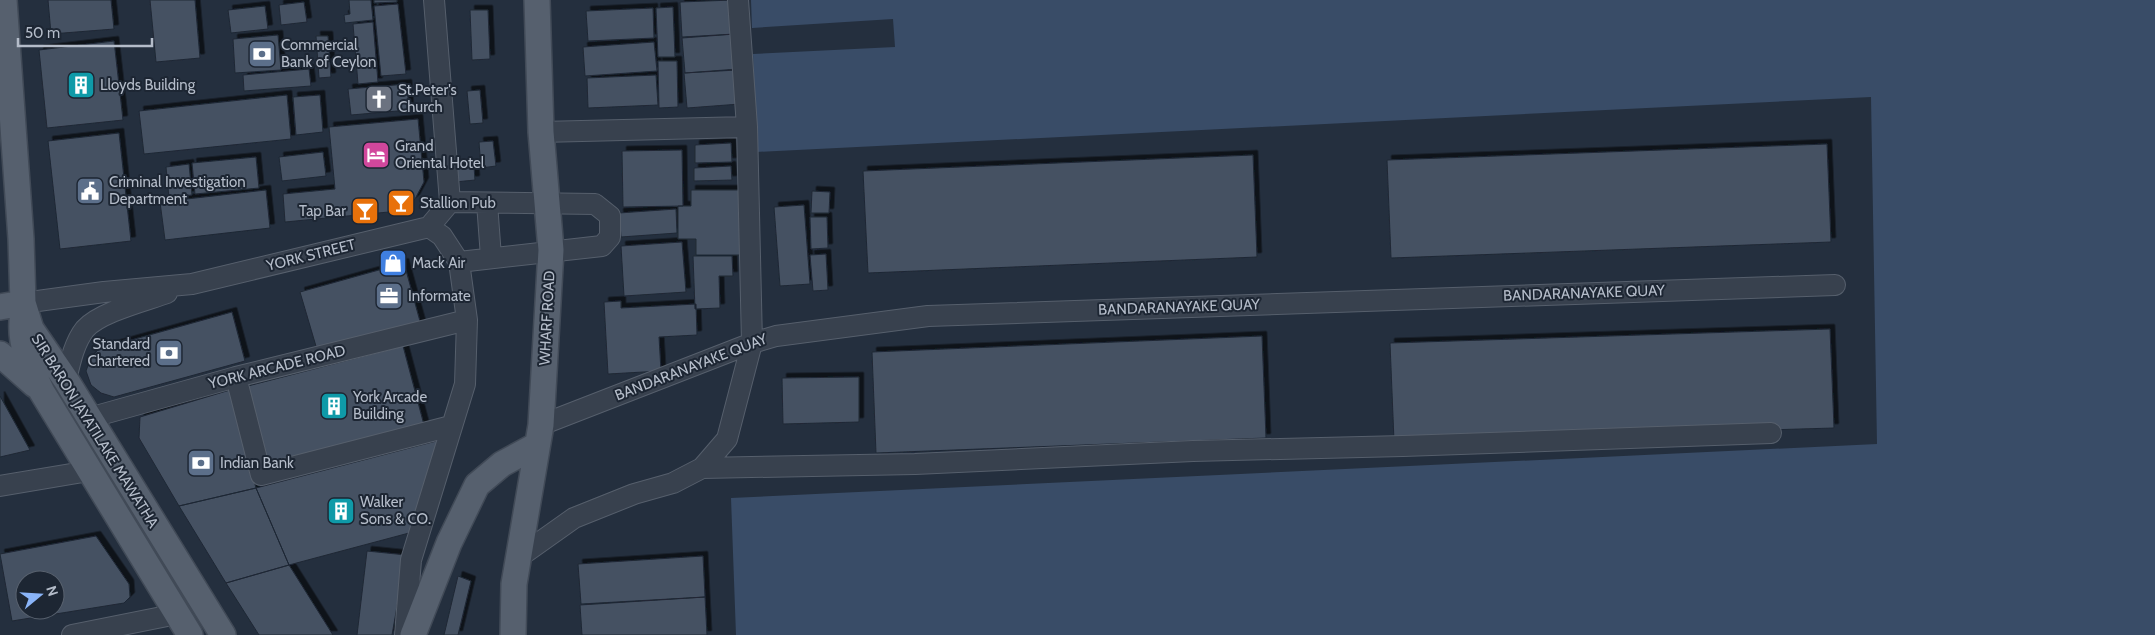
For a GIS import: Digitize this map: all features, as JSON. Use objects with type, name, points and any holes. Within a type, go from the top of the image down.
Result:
[{"type":"main road","name":"SIR BARON JAYATILAKE MAWATHA","points":[[4,0],[22,258],[11,305],[66,380],[223,635]]},
{"type":"main road","name":"WHARF ROAD","points":[[513,635],[514,584],[539,435],[551,250],[541,132],[537,0]]},
{"type":"main road","points":[[11,305],[21,334],[25,354],[42,392]]},
{"type":"main road","points":[[0,354],[18,368],[42,392]]},
{"type":"main road","name":"SIR BARON JAYATILAKE MAWATHA","points":[[42,392],[88,471],[190,635]]},
{"type":"main road","points":[[413,635],[449,543],[477,484],[539,435]]},
{"type":"street","points":[[405,635],[411,560],[465,384],[467,320],[459,262],[442,236],[429,227],[450,202],[434,0]]},
{"type":"street","points":[[519,558],[574,518],[634,494],[673,483],[702,468],[727,439],[752,343],[747,127],[738,0]]},
{"type":"street","points":[[541,132],[747,127]]},
{"type":"street","points":[[450,202],[595,204],[610,216],[610,237],[602,246],[551,250],[459,262]]},
{"type":"street","points":[[487,203],[491,257]]},
{"type":"street","name":"YORK STREET","points":[[66,380],[79,339],[86,328],[97,319],[192,284],[429,227]]},
{"type":"street","name":"YORK STREET","points":[[11,305],[104,292],[192,284]]},
{"type":"street","name":"BANDARANAYAKE QUAY","points":[[539,435],[752,343],[776,336],[928,316],[1282,302],[1835,285]]},
{"type":"street","name":"YORK ARCADE ROAD","points":[[89,418],[236,377],[467,320]]},
{"type":"street","points":[[236,377],[261,475],[452,426]]},
{"type":"street","points":[[702,468],[915,464],[1193,451],[1403,446],[1771,432]]},
{"type":"street","points":[[0,486],[88,471]]},
{"type":"street","points":[[72,635],[177,614]]},
{"type":"water","points":[[751,0],[2155,0],[2155,635],[736,635],[731,498],[1877,444],[1871,97],[756,152],[753,54],[895,47],[893,19],[752,28]]},
{"type":"building","points":[[48,0],[111,0],[114,29],[51,34]]},
{"type":"building","points":[[150,0],[195,0],[200,58],[156,62]]},
{"type":"building","points":[[349,0],[371,0],[373,20],[345,23],[344,15],[350,14]]},
{"type":"building","points":[[374,0],[397,0],[397,2],[374,3]]},
{"type":"building","points":[[733,0],[735,34],[682,37],[680,2]]},
{"type":"building","points":[[304,2],[307,22],[281,25],[279,5]]},
{"type":"building","points":[[398,4],[406,74],[381,76],[374,6]]},
{"type":"building","points":[[265,6],[268,29],[231,33],[228,10]]},
{"type":"building","points":[[673,7],[675,57],[658,57],[656,8]]},
{"type":"building","points":[[653,8],[654,38],[588,41],[586,11]]},
{"type":"building","points":[[470,10],[488,10],[490,59],[472,60]]},
{"type":"building","points":[[373,22],[378,82],[358,84],[353,24]]},
{"type":"building","points":[[735,34],[738,69],[685,73],[682,38]]},
{"type":"building","points":[[278,35],[281,70],[235,73],[233,39]]},
{"type":"building","points":[[316,36],[328,36],[331,77],[319,78]]},
{"type":"building","name":"Lloyds Building","points":[[114,41],[123,120],[47,128],[39,50]]},
{"type":"building","points":[[654,42],[657,71],[585,76],[583,47]]},
{"type":"building","points":[[658,61],[677,61],[678,107],[659,108]]},
{"type":"building","points":[[309,69],[311,86],[244,91],[243,75]]},
{"type":"building","points":[[737,70],[740,104],[687,108],[684,73]]},
{"type":"building","points":[[656,75],[658,105],[588,108],[587,78]]},
{"type":"building","name":"St.Peter's Church","points":[[407,84],[409,110],[351,115],[348,89]]},
{"type":"building","points":[[480,90],[483,123],[470,124],[467,91]]},
{"type":"building","points":[[287,95],[291,139],[144,154],[139,111]]},
{"type":"building","points":[[320,95],[323,132],[296,135],[293,97]]},
{"type":"building","name":"Grand Oriental Hotel","points":[[418,119],[424,182],[415,199],[399,211],[285,222],[283,194],[335,189],[329,127]]},
{"type":"building","name":"Criminal Investigation Department","points":[[119,133],[131,241],[60,249],[48,141]]},
{"type":"building","points":[[493,141],[496,166],[481,168],[479,142]]},
{"type":"building","points":[[731,143],[732,162],[695,163],[695,145]]},
{"type":"building","points":[[1827,144],[1831,242],[1391,258],[1387,160]]},
{"type":"building","points":[[682,150],[683,206],[623,207],[622,151]]},
{"type":"building","points":[[323,152],[326,176],[282,181],[279,157]]},
{"type":"building","points":[[1253,155],[1257,257],[868,273],[863,171]]},
{"type":"building","points":[[256,157],[259,188],[195,194],[192,163]]},
{"type":"building","points":[[189,164],[192,195],[169,197],[166,167]]},
{"type":"building","points":[[731,166],[732,180],[694,181],[694,168]]},
{"type":"building","points":[[474,167],[475,180],[455,182],[453,169]]},
{"type":"building","points":[[266,190],[270,228],[165,240],[160,202]]},
{"type":"building","points":[[691,190],[740,190],[740,255],[696,255],[696,239],[678,239],[678,206],[691,206]]},
{"type":"building","points":[[812,191],[830,192],[829,213],[811,213]]},
{"type":"building","points":[[804,205],[810,284],[780,286],[774,207]]},
{"type":"building","points":[[676,209],[677,233],[621,237],[619,213]]},
{"type":"building","points":[[810,217],[827,217],[828,248],[811,249]]},
{"type":"building","points":[[682,242],[686,292],[624,296],[621,246]]},
{"type":"building","points":[[826,254],[828,290],[813,291],[810,255]]},
{"type":"building","points":[[693,256],[732,256],[733,276],[719,276],[720,308],[695,309]]},
{"type":"building","points":[[404,263],[421,325],[318,353],[300,292]]},
{"type":"building","points":[[621,301],[621,308],[696,304],[697,335],[659,337],[661,371],[608,374],[604,302]]},
{"type":"building","name":"Standard Chartered","points":[[232,312],[245,361],[114,397],[101,393],[91,385],[86,371],[91,357],[99,349]]},
{"type":"building","points":[[1830,329],[1834,428],[1394,441],[1390,343]]},
{"type":"building","points":[[1262,336],[1266,438],[876,453],[872,352]]},
{"type":"building","name":"York Arcade Building","points":[[403,346],[424,425],[265,466],[244,387]]},
{"type":"building","points":[[859,377],[859,422],[783,424],[782,378]]},
{"type":"building","name":"Indian Bank","points":[[230,390],[256,488],[179,506],[139,438],[140,417]]},
{"type":"building","points":[[0,396],[30,450],[0,457]]},
{"type":"building","name":"Walker Sons & CO.","points":[[444,439],[409,533],[289,565],[256,488]]},
{"type":"building","points":[[256,488],[289,565],[226,583],[179,506]]},
{"type":"building","points":[[96,536],[129,584],[130,597],[124,603],[65,612],[65,570],[15,570],[15,620],[18,620],[12,621],[0,554]]},
{"type":"building","points":[[367,551],[406,555],[392,635],[357,635]]},
{"type":"building","points":[[703,556],[705,597],[581,604],[578,564]]},
{"type":"building","points":[[289,565],[333,635],[259,635],[226,583]]},
{"type":"building","points":[[458,576],[471,581],[458,635],[444,635]]},
{"type":"building","points":[[705,597],[707,635],[582,635],[580,605]]},
{"type":"place","name":"Commercial Bank of Ceylon","points":[[262,54]]},
{"type":"place","name":"Lloyds Building","points":[[81,85]]},
{"type":"place","name":"St.Peter's Church","points":[[379,99]]},
{"type":"place","name":"Grand Oriental Hotel","points":[[376,155]]},
{"type":"place","name":"Criminal Investigation Department","points":[[90,191]]},
{"type":"place","name":"Stallion Pub","points":[[401,203]]},
{"type":"place","name":"Tap Bar","points":[[365,211]]},
{"type":"place","name":"Mack Air","points":[[393,263]]},
{"type":"place","name":"Informate","points":[[389,296]]},
{"type":"place","name":"Standard Chartered","points":[[169,353]]},
{"type":"place","name":"York Arcade Building","points":[[334,406]]},
{"type":"place","name":"Indian Bank","points":[[201,463]]},
{"type":"place","name":"Walker Sons & CO.","points":[[341,511]]}]
